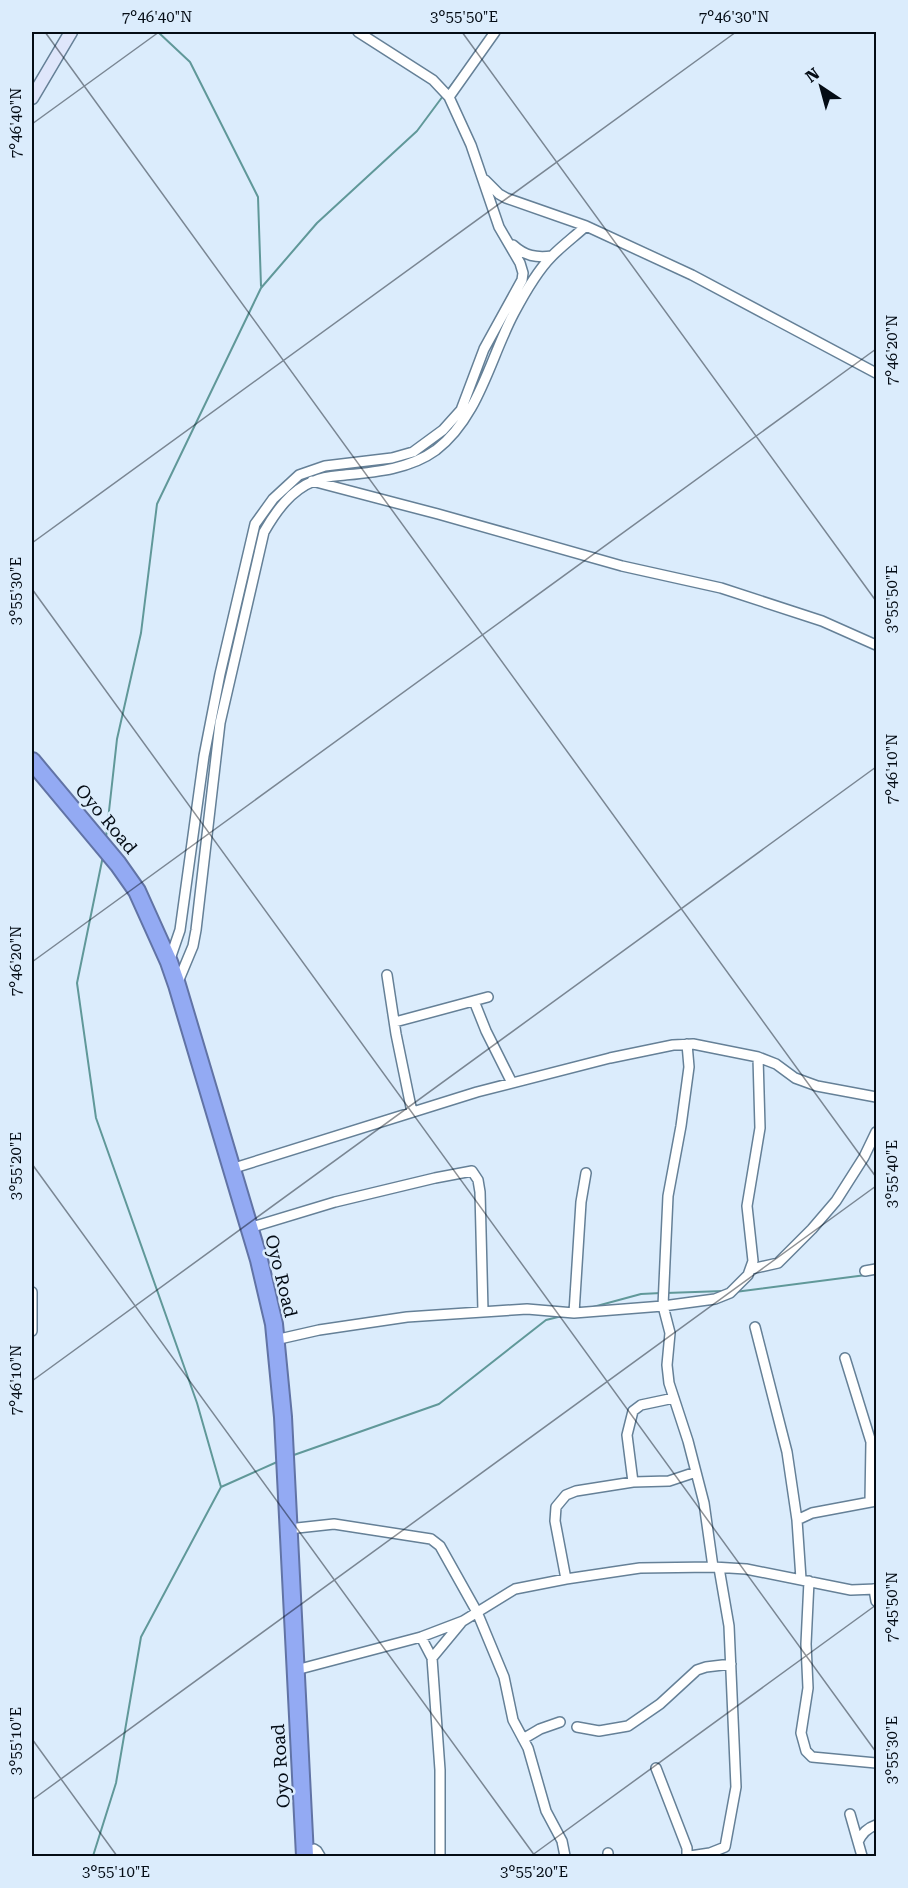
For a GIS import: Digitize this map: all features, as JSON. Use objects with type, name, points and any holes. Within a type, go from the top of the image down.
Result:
[{"type":"highway","name":"Oyo Road","points":[[32,761],[118,864],[137,891],[169,962],[249,1227],[272,1313],[283,1417],[296,1670],[310,1855]]},
{"type":"street","points":[[32,98],[71,32]]},
{"type":"street","points":[[169,962],[180,930],[204,756],[255,524],[273,499],[299,475],[325,466],[392,458],[413,452],[443,430],[460,410],[484,350],[522,280],[523,273],[520,263],[499,227],[471,145],[449,97],[433,80],[358,32]]},
{"type":"street","points":[[449,97],[495,32]]},
{"type":"street","points":[[482,177],[506,198],[586,226],[692,274],[876,373]]},
{"type":"street","points":[[492,208],[506,198]]},
{"type":"street","points":[[177,985],[193,946],[220,723],[264,532],[275,513],[289,497],[312,482],[328,476],[395,469],[423,458],[446,441],[461,425],[474,403],[514,311],[542,268],[586,226]]},
{"type":"street","points":[[508,240],[518,250],[528,255],[539,258],[552,256]]},
{"type":"street","points":[[299,475],[312,482],[438,513],[622,566],[721,588],[822,621],[876,645]]},
{"type":"street","points":[[387,975],[411,1112]]},
{"type":"street","points":[[395,1022],[488,997]]},
{"type":"street","points":[[474,1001],[512,1083]]},
{"type":"street","points":[[231,1169],[411,1112],[512,1083],[610,1058],[687,1044],[758,1057],[776,1064],[795,1078],[816,1086],[876,1097]]},
{"type":"street","points":[[656,1768],[689,1857],[719,1851],[727,1843],[728,1824],[736,1787],[729,1626],[704,1503],[669,1383],[667,1365],[670,1333],[663,1298],[668,1196],[689,1067],[687,1044]]},
{"type":"street","points":[[276,1340],[319,1330],[407,1317],[527,1309],[574,1313],[663,1298],[715,1299],[730,1293],[748,1275],[753,1261],[747,1206],[760,1128],[758,1057]]},
{"type":"street","points":[[751,1269],[778,1263],[812,1229],[836,1201],[876,1132]]},
{"type":"street","points":[[249,1227],[335,1202],[472,1171],[478,1180],[480,1192],[483,1311]]},
{"type":"street","points":[[574,1313],[581,1202],[586,1173]]},
{"type":"street","points":[[866,1271],[876,1269]]},
{"type":"street","points":[[32,1292],[32,1331]]},
{"type":"street","points":[[755,1328],[787,1452],[805,1580],[808,1688],[801,1732],[802,1743],[812,1757],[876,1762]]},
{"type":"street","points":[[797,1520],[812,1513],[873,1501],[871,1442],[845,1358]]},
{"type":"street","points":[[633,1482],[627,1435],[633,1411],[641,1405],[674,1398]]},
{"type":"street","points":[[566,1579],[555,1521],[556,1507],[566,1495],[576,1491],[633,1482],[669,1481],[696,1472]]},
{"type":"street","points":[[288,1529],[334,1524],[430,1539],[440,1546],[477,1612],[504,1677],[513,1720],[528,1748],[546,1811],[562,1841],[565,1857]]},
{"type":"street","points":[[296,1670],[421,1637],[462,1621],[516,1589],[640,1568],[746,1569],[851,1590],[875,1589],[876,1601]]},
{"type":"street","points":[[432,1658],[462,1621]]},
{"type":"street","points":[[421,1637],[432,1658],[440,1770],[440,1857]]},
{"type":"street","points":[[577,1727],[599,1731],[628,1726],[660,1704],[697,1670],[731,1664]]},
{"type":"street","points":[[523,1739],[540,1729],[560,1722]]},
{"type":"street","points":[[850,1814],[862,1857]]},
{"type":"street","points":[[858,1842],[861,1834],[876,1825]]},
{"type":"waterway","points":[[158,32],[190,62],[258,197],[261,286]]},
{"type":"waterway","points":[[446,92],[468,63]]},
{"type":"waterway","points":[[106,838],[117,739],[141,633],[157,504],[261,288],[317,223],[417,131],[443,96]]},
{"type":"waterway","points":[[93,1856],[116,1783],[141,1637],[221,1487],[197,1403],[96,1118],[77,983],[103,856]]},
{"type":"waterway","points":[[735,1292],[866,1275]]},
{"type":"waterway","points":[[666,1293],[724,1291]]},
{"type":"waterway","points":[[593,1307],[641,1294],[661,1293]]},
{"type":"waterway","points":[[291,1456],[439,1404],[546,1320],[562,1316]]},
{"type":"waterway","points":[[221,1487],[277,1462]]}]
